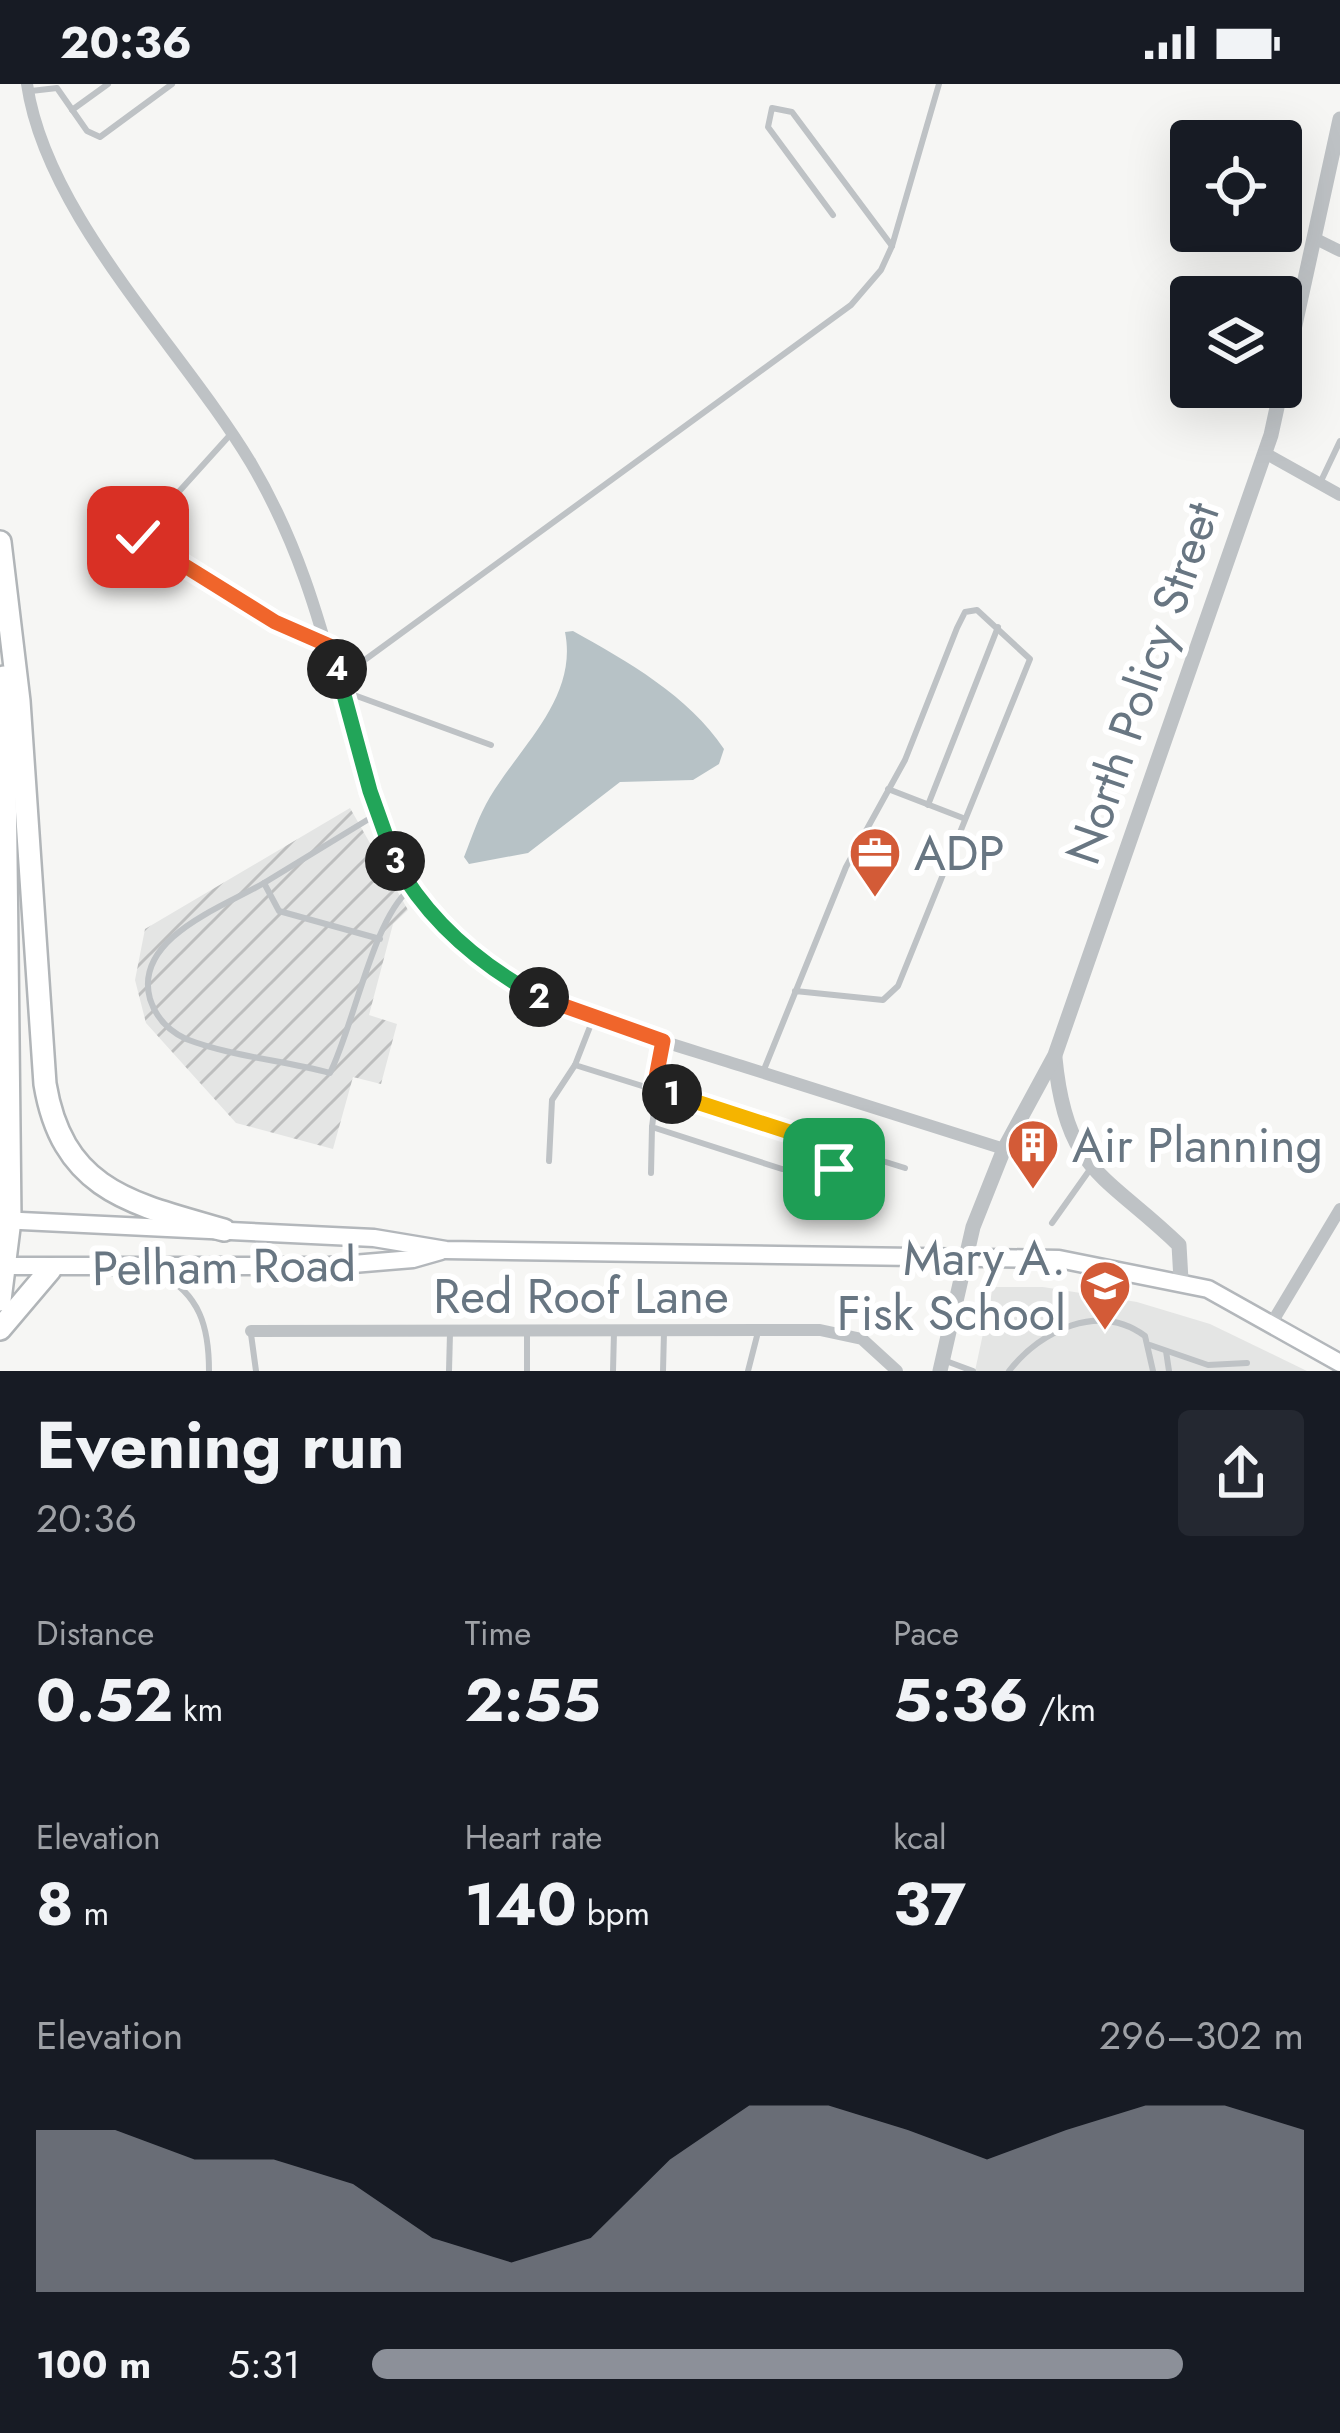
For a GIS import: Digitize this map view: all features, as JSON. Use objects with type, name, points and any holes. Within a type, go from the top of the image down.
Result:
[{"type":"highway","points":[[0,542],[19,701],[45,1084],[56,1130],[80,1166],[117,1196],[224,1231]]},
{"type":"highway","points":[[0,566],[5,1220],[0,1300]]},
{"type":"highway","points":[[0,1329],[50,1270]]},
{"type":"main road","name":"Pelham Road","points":[[5,1220],[374,1238],[446,1250],[1059,1259],[1181,1280],[1273,1321],[1340,1363]]},
{"type":"main road","name":"Pelham Road","points":[[3,1266],[50,1270],[381,1263],[446,1250]]},
{"type":"street","points":[[27,88],[47,155],[77,212],[232,432],[285,528],[330,646],[377,814],[412,888],[446,929],[496,972],[593,1019],[1004,1149]]},
{"type":"street","name":"North Policy Street","points":[[941,1365],[965,1257],[1004,1149],[1054,1055],[1264,453],[1288,374],[1340,119]]},
{"type":"street","points":[[1314,238],[1340,251]]},
{"type":"street","points":[[1264,453],[1340,495]]},
{"type":"street","points":[[1054,1055],[1064,1114],[1090,1168],[1179,1246],[1181,1280]]},
{"type":"street","points":[[1273,1321],[1338,1217]]},
{"type":"street","name":"Red Roof Lane","points":[[251,1331],[850,1335],[897,1371]]},
{"type":"lane","points":[[72,110],[108,84]]},
{"type":"lane","points":[[27,88],[57,86],[87,131],[100,137],[172,84]]},
{"type":"lane","points":[[341,684],[829,322],[868,287],[892,246],[939,84]]},
{"type":"lane","points":[[833,215],[768,127],[772,108],[792,112],[892,246]]},
{"type":"lane","points":[[232,432],[138,537],[275,622],[330,646]]},
{"type":"lane","points":[[1320,483],[1340,441]]},
{"type":"lane","points":[[763,1072],[795,991],[846,867],[888,789],[965,612],[977,610],[1030,659],[892,994],[883,1000],[795,991]]},
{"type":"lane","points":[[928,805],[998,627]]},
{"type":"lane","points":[[341,684],[490,745]]},
{"type":"lane","points":[[888,789],[964,818]]},
{"type":"lane","points":[[377,814],[174,936],[152,962],[151,1001],[161,1021],[180,1036],[330,1073],[352,1028],[393,905],[412,888]]},
{"type":"lane","points":[[264,883],[279,911],[380,939]]},
{"type":"lane","points":[[549,1161],[551,1100],[566,1071],[575,1065],[593,1019]]},
{"type":"lane","points":[[651,1173],[654,1088],[663,1041]]},
{"type":"lane","points":[[575,1065],[905,1168]]},
{"type":"lane","points":[[652,1127],[796,1171],[834,1169],[842,1149]]},
{"type":"lane","points":[[1052,1223],[1090,1168]]},
{"type":"lane","points":[[145,1267],[194,1300],[205,1325],[209,1371]]},
{"type":"lane","points":[[1009,1371],[1046,1336],[1085,1322],[1118,1322],[1134,1328],[1150,1345],[1216,1366],[1247,1363]]},
{"type":"lane","points":[[251,1331],[256,1371]]},
{"type":"lane","points":[[614,1332],[614,1371]]},
{"type":"lane","points":[[663,1371],[664,1332]]},
{"type":"lane","points":[[748,1371],[758,1332]]},
{"type":"lane","points":[[449,1371],[450,1333]]},
{"type":"lane","points":[[526,1371],[527,1334]]},
{"type":"lane","points":[[1150,1345],[1154,1371]]},
{"type":"lane","points":[[1166,1350],[1169,1371]]},
{"type":"lane","points":[[941,1365],[973,1371]]},
{"type":"shaded area","points":[[573,631],[635,668],[693,712],[724,749],[719,764],[693,780],[620,782],[528,853],[469,864],[464,857],[486,804],[555,699],[567,656],[565,632]]},
{"type":"shaded area","points":[[350,808],[408,910],[393,924],[369,1015],[397,1024],[381,1084],[353,1077],[333,1149],[236,1123],[146,1023],[135,980],[145,929]]},
{"type":"shaded area","name":"Mary A. Fisk School","points":[[993,1287],[1043,1287],[1137,1302],[1210,1324],[1307,1371],[975,1371]]},
{"type":"place","name":"ADP","points":[[875,899]]},
{"type":"place","name":"Air Planning","points":[[1033,1191]]},
{"type":"place","name":"Mary A. Fisk School","points":[[1105,1332]]},
{"type":"route","points":[[138,537],[275,622],[330,646],[384,836],[402,873],[462,945],[496,972],[554,1004],[663,1041],[654,1088],[842,1149],[834,1169]]}]
